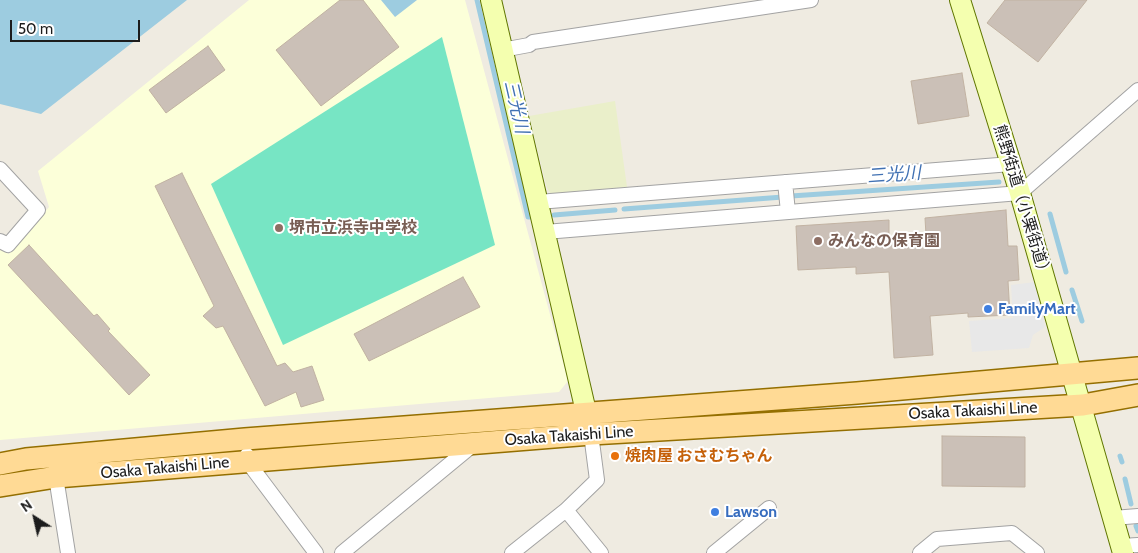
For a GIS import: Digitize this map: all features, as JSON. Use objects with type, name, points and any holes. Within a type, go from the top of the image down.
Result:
[{"type":"main road","points":[[1073,374],[1138,356]]},
{"type":"main road","name":"Osaka Takaishi Line","points":[[0,486],[56,477],[475,443],[589,424],[1138,368]]},
{"type":"main road","name":"Osaka Takaishi Line","points":[[0,464],[26,459],[246,440],[589,424],[1082,405],[1138,395]]},
{"type":"main road","points":[[1082,405],[1114,412],[1138,410]]},
{"type":"street","points":[[491,0],[589,424],[598,480],[566,510],[512,553]]},
{"type":"street","points":[[502,50],[529,45],[533,42],[811,0]]},
{"type":"street","name":"熊野街道（小栗街道）","points":[[960,0],[1020,193],[1113,518],[1127,548]]},
{"type":"street","points":[[544,229],[1020,193],[1138,90]]},
{"type":"street","points":[[538,202],[785,186],[1011,164]]},
{"type":"street","points":[[0,169],[38,210],[8,245],[0,241]]},
{"type":"street","points":[[785,186],[787,210]]},
{"type":"street","points":[[246,440],[247,461],[316,553]]},
{"type":"street","points":[[342,553],[475,443]]},
{"type":"street","points":[[56,477],[68,553]]},
{"type":"street","points":[[714,553],[769,508]]},
{"type":"street","points":[[566,510],[602,553]]},
{"type":"street","points":[[1113,518],[1138,516]]},
{"type":"street","points":[[920,553],[937,539],[1012,533],[1037,553]]},
{"type":"shaded area","name":"堺市立浜寺中学校","points":[[249,0],[465,0],[568,381],[559,392],[0,440],[0,248],[9,254],[49,207],[38,171]]},
{"type":"shaded area","points":[[615,101],[627,187],[551,194],[547,188],[529,116]]},
{"type":"shaded area","points":[[1035,282],[1045,327],[1033,335],[1029,348],[972,352],[969,321],[1013,318],[1011,285]]},
{"type":"green space","points":[[442,37],[495,245],[283,345],[211,184]]},
{"type":"water","points":[[0,0],[187,0],[41,114],[0,104]]},
{"type":"water","points":[[381,0],[417,0],[395,17]]},
{"type":"building","points":[[340,0],[363,0],[399,47],[321,106],[276,50]]},
{"type":"building","points":[[1005,0],[1087,0],[1038,62],[987,23]]},
{"type":"building","points":[[208,46],[225,70],[166,113],[149,90]]},
{"type":"building","points":[[962,73],[969,116],[918,124],[911,81]]},
{"type":"building","points":[[182,173],[277,366],[285,363],[293,372],[312,366],[324,400],[301,407],[296,392],[265,406],[223,326],[216,328],[203,316],[214,306],[155,186]]},
{"type":"building","points":[[1006,210],[1008,246],[1017,246],[1019,280],[1008,281],[1010,315],[968,317],[968,313],[930,316],[933,355],[894,358],[889,272],[856,274],[856,267],[798,270],[796,226],[889,220],[889,238],[926,235],[925,218]]},
{"type":"building","points":[[29,245],[94,316],[97,314],[110,329],[108,331],[150,375],[129,395],[8,265]]},
{"type":"building","points":[[463,277],[480,307],[369,361],[354,334]]},
{"type":"building","points":[[942,436],[1025,437],[1025,487],[942,486]]},
{"type":"waterway","name":"三光川","points":[[477,0],[528,217],[531,217]]},
{"type":"waterway","name":"三光川","points":[[791,196],[999,182]]},
{"type":"waterway","name":"三光川","points":[[624,209],[783,197]]},
{"type":"waterway","name":"三光川","points":[[554,215],[615,210]]},
{"type":"waterway","name":"三光川","points":[[1050,214],[1066,272]]},
{"type":"waterway","name":"三光川","points":[[1072,290],[1082,321]]},
{"type":"waterway","name":"三光川","points":[[1120,456],[1122,462]]},
{"type":"waterway","name":"三光川","points":[[1125,479],[1131,504]]},
{"type":"waterway","name":"三光川","points":[[1136,526],[1138,531]]},
{"type":"place","name":"堺市立浜寺中学校","points":[[279,228]]},
{"type":"place","name":"みんなの保育園","points":[[818,241]]},
{"type":"place","name":"FamilyMart","points":[[988,309]]},
{"type":"place","name":"焼肉屋 おさむちゃん","points":[[615,456]]},
{"type":"place","name":"Lawson","points":[[715,512]]}]
